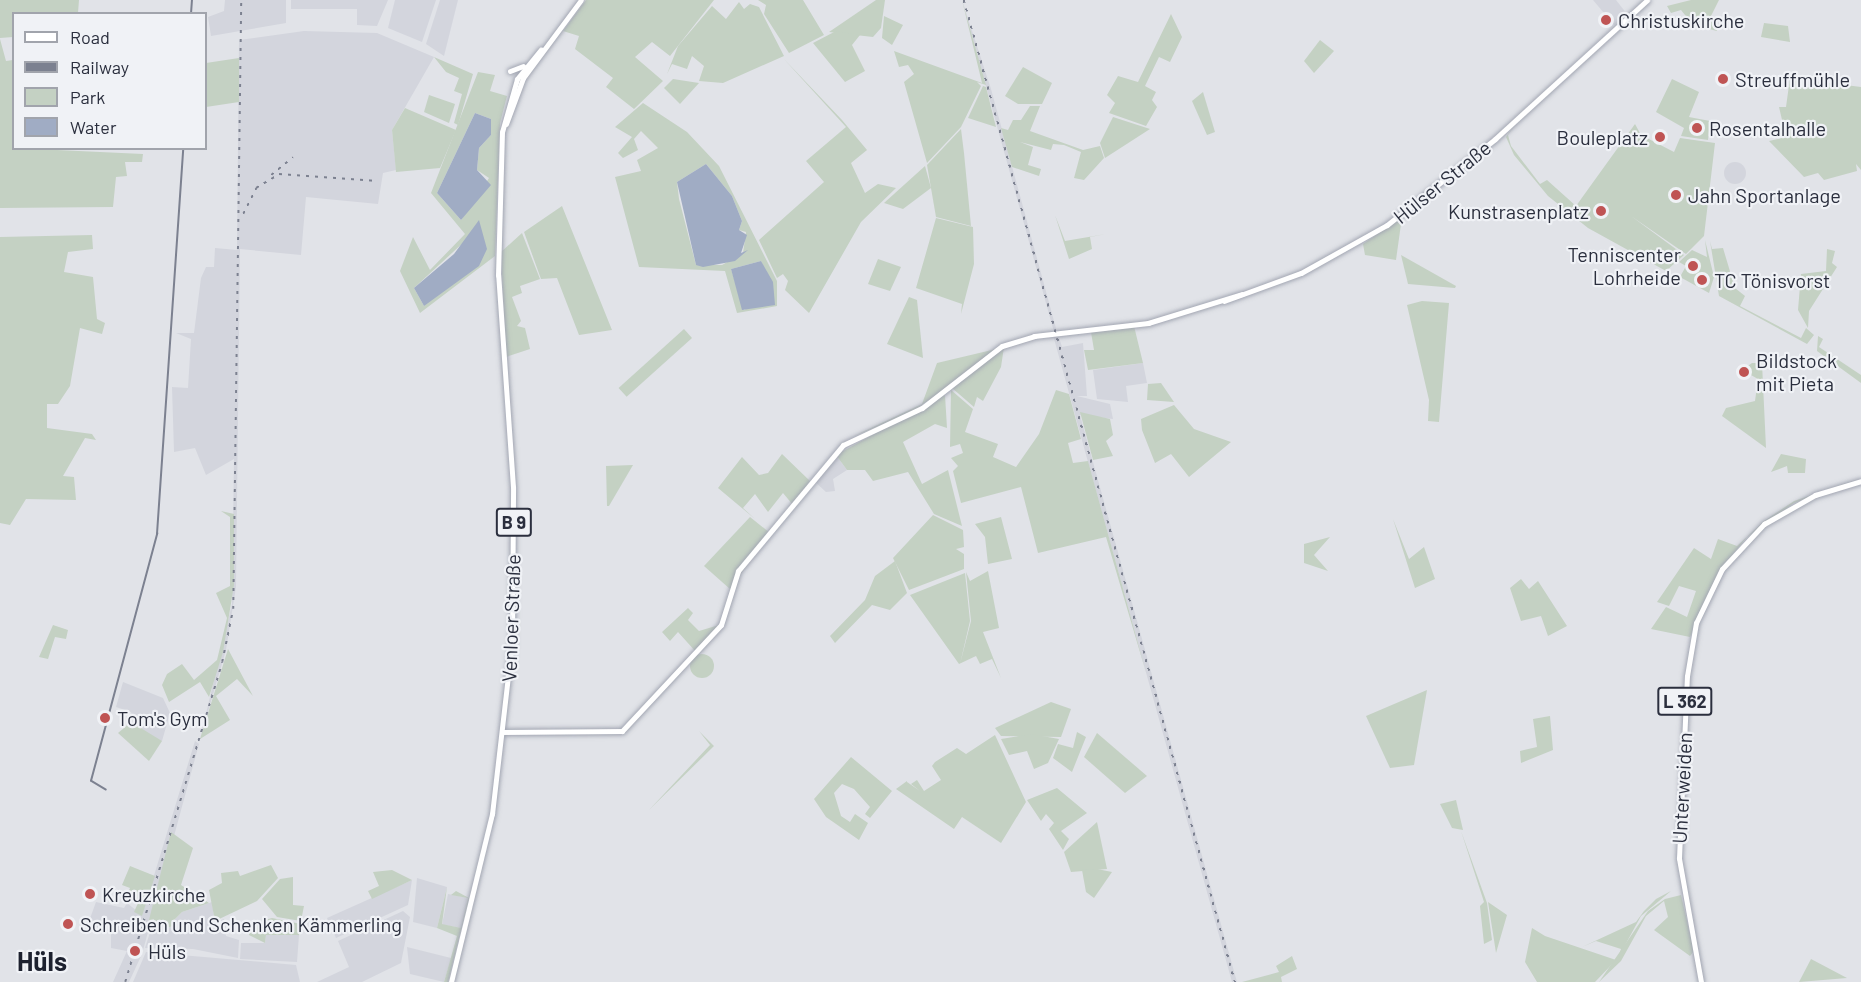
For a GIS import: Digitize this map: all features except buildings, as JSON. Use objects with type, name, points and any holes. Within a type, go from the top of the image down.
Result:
[{"type":"main road","name":"B 9","points":[[520,79],[580,0]]},
{"type":"main road","name":"Hülser Straße","points":[[504,732],[622,731],[721,625],[738,571],[845,443],[922,408],[1002,346],[1053,334],[1148,323],[1242,294],[1331,259],[1387,225],[1495,139],[1614,27],[1647,0]]},
{"type":"main road","name":"B 9","points":[[520,79],[529,60],[541,50]]},
{"type":"main road","points":[[510,71],[529,60]]},
{"type":"main road","name":"Venloer Straße","points":[[451,982],[482,863],[504,732],[515,576],[498,275],[502,140],[520,79]]},
{"type":"main road","name":"Unterweiden","points":[[1701,982],[1679,848],[1688,666],[1706,597],[1730,559],[1764,524],[1815,495],[1861,481]]},
{"type":"shaded area","points":[[225,0],[286,0],[286,23],[211,36],[208,17],[224,11]]},
{"type":"shaded area","points":[[291,0],[388,0],[377,26],[357,25],[357,9],[291,9]]},
{"type":"shaded area","points":[[395,0],[436,0],[422,42],[388,28]]},
{"type":"shaded area","points":[[440,0],[458,0],[444,56],[426,44]]},
{"type":"shaded area","points":[[962,0],[991,89],[1057,332],[1054,332]]},
{"type":"shaded area","points":[[1593,0],[1616,0],[1627,14],[1614,25]]},
{"type":"shaded area","points":[[304,31],[377,33],[434,57],[392,130],[396,170],[383,173],[378,204],[306,197],[301,255],[240,249],[236,587],[226,650],[200,739],[232,604],[234,459],[206,475],[195,448],[174,452],[172,387],[188,388],[191,339],[176,333],[194,333],[201,278],[206,267],[214,267],[215,248],[237,250],[239,40]]},
{"type":"shaded area","points":[[1735,162],[1743,165],[1746,173],[1743,181],[1735,184],[1727,181],[1724,173],[1727,165]]},
{"type":"shaded area","points":[[1058,334],[1062,347],[1083,343],[1087,396],[1077,396],[1110,404],[1113,419],[1080,415],[1237,982],[1232,982],[1147,676],[1053,335]]},
{"type":"shaded area","points":[[1143,363],[1147,383],[1126,386],[1128,402],[1097,399],[1093,370]]},
{"type":"shaded area","points":[[836,455],[847,470],[833,479],[835,491],[826,492],[813,480]]},
{"type":"shaded area","points":[[123,682],[163,698],[170,713],[162,741],[137,730],[131,712],[116,707]]},
{"type":"shaded area","points":[[195,741],[199,744],[142,954],[129,982],[113,982],[127,951],[111,948],[111,932],[88,924],[96,902],[124,908],[127,903],[142,915]]},
{"type":"shaded area","points":[[417,878],[447,887],[437,928],[413,922]]},
{"type":"shaded area","points":[[412,880],[408,905],[336,938],[327,918]]},
{"type":"shaded area","points":[[448,894],[468,898],[462,928],[442,924]]},
{"type":"shaded area","points":[[212,902],[215,923],[224,919],[226,936],[239,940],[238,958],[193,949],[145,948],[154,920],[166,928],[177,925],[173,921],[182,912]]},
{"type":"shaded area","points":[[403,911],[410,917],[401,963],[362,982],[317,982],[349,967],[338,941]]},
{"type":"shaded area","points":[[266,935],[299,935],[297,962],[240,959],[241,943],[265,943]]},
{"type":"shaded area","points":[[407,947],[451,958],[444,982],[410,974]]},
{"type":"shaded area","points":[[146,952],[296,965],[300,982],[133,982]]},
{"type":"green space","points":[[0,0],[79,0],[78,12],[12,12],[12,37],[0,38]]},
{"type":"green space","points":[[586,0],[714,0],[670,56],[652,42],[635,57],[663,81],[634,109],[606,87],[613,78],[575,49],[579,36],[563,31]]},
{"type":"green space","points":[[758,0],[803,0],[824,35],[789,53],[764,14],[766,5]]},
{"type":"green space","points":[[876,0],[885,0],[881,28],[873,37],[829,32]]},
{"type":"green space","points":[[962,0],[986,85],[977,82],[981,86],[961,127],[927,163],[904,82],[914,74],[908,65],[899,67],[894,51],[982,83]]},
{"type":"green space","points":[[1691,0],[1719,0],[1711,16],[1717,31],[1693,25],[1681,10],[1671,13],[1667,6]]},
{"type":"green space","points":[[739,2],[744,9],[750,4],[759,7],[784,56],[723,83],[699,81],[704,66],[692,56],[687,69],[672,64],[667,74],[678,46],[712,6],[726,19]]},
{"type":"green space","points":[[1171,14],[1182,37],[1170,62],[1159,57],[1145,86],[1156,92],[1152,100],[1157,107],[1146,126],[1109,113],[1115,103],[1107,95],[1118,76],[1138,82]]},
{"type":"green space","points":[[884,16],[903,25],[892,45],[882,38]]},
{"type":"green space","points":[[1764,23],[1788,26],[1790,42],[1761,37]]},
{"type":"green space","points":[[836,31],[860,35],[852,45],[865,71],[845,82],[813,43]]},
{"type":"green space","points":[[0,39],[6,61],[12,60],[12,150],[143,154],[142,162],[125,162],[127,176],[116,177],[113,207],[0,208]]},
{"type":"green space","points":[[1320,40],[1334,51],[1314,73],[1304,61]]},
{"type":"green space","points":[[434,57],[473,74],[458,125],[454,123],[462,94],[454,91],[459,78],[446,72]]},
{"type":"green space","points":[[239,58],[239,102],[207,107],[207,63]]},
{"type":"green space","points":[[783,58],[842,120],[867,150],[851,163],[865,193],[878,184],[896,188],[861,222],[809,313],[785,290],[788,281],[783,274],[777,278],[759,240],[824,182],[806,161],[846,127]]},
{"type":"green space","points":[[1023,67],[1052,83],[1042,104],[1018,104],[1005,96]]},
{"type":"green space","points":[[478,72],[495,75],[490,91],[507,96],[500,123],[495,256],[420,313],[400,271],[413,237],[430,270],[465,234],[431,193]],"holes":[[[475,113],[491,119],[491,135],[479,148],[477,170],[489,178],[461,220],[437,193]],[[465,241],[424,306],[414,288]]]},
{"type":"green space","points":[[1790,78],[1861,87],[1861,170],[1856,164],[1857,171],[1824,180],[1818,173],[1804,177],[1769,141],[1786,137],[1779,107],[1786,107]]},
{"type":"green space","points":[[673,79],[699,83],[680,104],[664,88]]},
{"type":"green space","points":[[1672,79],[1699,92],[1689,117],[1710,121],[1708,140],[1681,136],[1684,128],[1656,112]]},
{"type":"green space","points":[[983,86],[986,87],[996,127],[968,118]]},
{"type":"green space","points":[[1203,92],[1215,132],[1207,135],[1192,101]]},
{"type":"green space","points":[[429,95],[455,104],[449,123],[424,112]]},
{"type":"green space","points":[[643,103],[687,132],[719,166],[777,281],[777,306],[737,313],[725,271],[639,267],[615,177],[641,171],[637,160],[658,148],[641,131],[634,139],[638,150],[623,158],[618,153],[632,137],[615,127]],"holes":[[[706,164],[732,196],[742,221],[739,230],[746,232],[743,253],[722,265],[696,265],[679,199],[677,182]],[[761,261],[773,294],[744,310],[731,269]]]},
{"type":"green space","points":[[1030,106],[1040,106],[1030,131],[1083,150],[1100,146],[1104,158],[1084,180],[1074,178],[1081,152],[1064,145],[1053,144],[1051,150],[1020,142],[1033,147],[1028,165],[1041,169],[1039,176],[1012,167],[1001,128],[1008,130],[1013,120],[1021,120]]},
{"type":"green space","points":[[405,108],[456,130],[440,168],[396,172],[392,130]]},
{"type":"green space","points":[[1113,117],[1150,129],[1105,158],[1100,143]]},
{"type":"green space","points":[[1518,121],[1508,135],[1511,146],[1540,184],[1547,180],[1576,206],[1635,124],[1641,135],[1674,152],[1680,138],[1715,143],[1704,236],[1686,254],[1631,216],[1684,255],[1666,271],[1588,228],[1548,196],[1514,155],[1506,137]]},
{"type":"green space","points":[[961,129],[971,226],[936,217],[927,165]]},
{"type":"green space","points":[[925,166],[931,188],[903,209],[884,203]]},
{"type":"green space","points":[[562,206],[612,330],[579,335],[557,278],[541,279],[524,232]]},
{"type":"green space","points":[[1055,215],[1065,241],[1106,234],[1090,237],[1092,249],[1069,259]]},
{"type":"green space","points":[[1402,217],[1396,260],[1365,255],[1363,244]]},
{"type":"green space","points":[[936,218],[973,227],[974,264],[961,314],[962,304],[916,288]]},
{"type":"green space","points":[[522,233],[540,279],[520,286],[522,293],[512,297],[521,321],[517,326],[525,328],[530,349],[506,357],[501,252]]},
{"type":"green space","points":[[92,235],[93,249],[68,252],[64,272],[93,277],[97,319],[105,323],[102,334],[80,328],[70,386],[58,404],[47,404],[47,428],[92,434],[96,440],[85,438],[63,476],[74,477],[76,500],[26,499],[10,525],[0,523],[0,237]]},
{"type":"green space","points":[[1705,240],[1714,277],[1709,293],[1680,277],[1686,266],[1679,262],[1692,250],[1707,257]]},
{"type":"green space","points":[[1710,241],[1712,249],[1723,248],[1735,288],[1745,296],[1740,306],[1801,338],[1806,328],[1814,335],[1807,344],[1719,296]]},
{"type":"green space","points":[[1827,249],[1835,251],[1832,263],[1837,267],[1809,311],[1808,328],[1798,310],[1801,274],[1826,271]]},
{"type":"green space","points":[[1401,255],[1456,286],[1455,288],[1408,284]]},
{"type":"green space","points":[[878,259],[901,267],[890,291],[868,284]]},
{"type":"green space","points":[[909,297],[917,300],[923,358],[887,344]]},
{"type":"green space","points":[[1422,301],[1449,303],[1439,422],[1428,421],[1429,400],[1407,305]]},
{"type":"green space","points":[[1134,326],[1143,363],[1088,370],[1084,350],[1094,350],[1091,332]]},
{"type":"green space","points":[[684,329],[692,338],[627,397],[619,388]]},
{"type":"green space","points":[[1818,336],[1823,339],[1819,347],[1861,375],[1861,383],[1817,351]]},
{"type":"green space","points":[[1004,347],[1001,367],[983,401],[977,397],[974,407],[952,388]]},
{"type":"green space","points":[[996,349],[966,376],[908,414],[854,436],[922,404],[937,363]]},
{"type":"green space","points":[[1752,363],[1762,363],[1766,448],[1722,416],[1726,408],[1755,401],[1758,379],[1742,370]]},
{"type":"green space","points":[[1161,383],[1174,402],[1147,400],[1148,384]]},
{"type":"green space","points":[[951,390],[973,409],[965,432],[998,444],[993,457],[1016,467],[1039,434],[1056,390],[1069,394],[1081,439],[1068,443],[1073,463],[1088,461],[1147,676],[1106,537],[1038,553],[1021,487],[961,503],[953,471],[958,466],[951,458],[963,453],[960,444],[950,447]]},
{"type":"green space","points":[[945,395],[947,428],[935,424],[903,442],[922,484],[948,470],[962,526],[934,514],[908,472],[873,481],[865,470],[847,470],[836,455]]},
{"type":"green space","points":[[1174,405],[1194,429],[1231,442],[1189,477],[1171,454],[1155,463],[1142,430],[1141,419]]},
{"type":"green space","points":[[1080,412],[1110,419],[1113,435],[1106,441],[1113,456],[1093,460]]},
{"type":"green space","points":[[782,454],[810,481],[793,505],[783,493],[768,512],[755,494],[743,508],[755,519],[718,488],[742,457],[759,475],[768,473]]},
{"type":"green space","points":[[1781,454],[1806,459],[1805,473],[1788,473],[1787,466],[1771,472]]},
{"type":"green space","points":[[633,465],[609,506],[607,506],[606,466]]},
{"type":"green space","points":[[1861,478],[1794,503],[1747,537],[1718,573],[1690,637],[1651,629],[1666,607],[1687,617],[1696,591],[1679,586],[1669,606],[1657,602],[1694,548],[1711,559],[1718,539],[1737,546],[1764,521],[1794,501]]},
{"type":"green space","points":[[221,511],[234,514],[234,585],[223,652],[209,697],[200,682],[169,702],[162,685],[167,674],[182,664],[194,680],[217,660],[227,618],[216,593],[230,586],[230,517]]},
{"type":"green space","points":[[933,515],[963,530],[964,547],[956,549],[964,554],[964,569],[909,590],[893,558]]},
{"type":"green space","points":[[750,517],[770,533],[730,589],[704,566]]},
{"type":"green space","points":[[1001,517],[1012,559],[988,564],[985,537],[975,524]]},
{"type":"green space","points":[[1393,519],[1409,559],[1424,547],[1435,579],[1415,588]]},
{"type":"green space","points":[[1330,537],[1314,555],[1328,571],[1304,563],[1304,544]]},
{"type":"green space","points":[[895,561],[907,593],[890,610],[872,605],[835,643],[830,636],[865,600],[875,576]]},
{"type":"green space","points":[[988,571],[999,628],[983,632],[1001,678],[992,659],[980,664],[976,656],[960,663],[971,621],[966,572],[970,581]]},
{"type":"green space","points":[[965,573],[970,621],[960,663],[910,595]]},
{"type":"green space","points":[[1521,579],[1529,589],[1538,581],[1567,626],[1548,636],[1541,616],[1521,621],[1510,588]]},
{"type":"green space","points":[[688,608],[693,613],[688,620],[699,631],[719,625],[696,652],[678,632],[670,641],[662,632]]},
{"type":"green space","points":[[53,625],[68,630],[66,639],[55,637],[48,659],[39,657]]},
{"type":"green space","points":[[228,649],[253,696],[237,679],[216,696],[230,720],[200,739]]},
{"type":"green space","points":[[702,654],[710,658],[714,666],[710,674],[702,678],[694,674],[690,666],[694,658]]},
{"type":"green space","points":[[1427,690],[1414,765],[1390,768],[1366,716]]},
{"type":"green space","points":[[1051,702],[1071,709],[1061,737],[1001,736],[995,728]]},
{"type":"green space","points":[[1550,716],[1553,750],[1521,763],[1520,751],[1537,747],[1533,719]]},
{"type":"green space","points":[[131,722],[162,741],[149,761],[118,733]]},
{"type":"green space","points":[[699,731],[714,746],[649,810],[710,745]]},
{"type":"green space","points":[[1077,732],[1086,737],[1072,772],[1053,758],[1058,744],[1073,748]]},
{"type":"green space","points":[[1097,733],[1147,776],[1125,793],[1084,757]]},
{"type":"green space","points":[[1031,734],[1059,739],[1048,763],[1034,769],[1027,751],[1009,755],[1001,739]]},
{"type":"green space","points":[[995,735],[1026,802],[1001,843],[962,817],[954,829],[896,789],[907,781],[920,791],[911,784],[917,780],[924,791],[941,780],[932,766],[935,762],[957,748],[966,754]]},
{"type":"green space","points":[[851,757],[892,791],[870,818],[865,814],[870,807],[854,789],[842,784],[834,793],[841,816],[850,822],[855,814],[868,823],[859,840],[826,817],[814,799]]},
{"type":"green space","points":[[1057,788],[1087,813],[1061,831],[1069,839],[1063,850],[1049,829],[1054,823],[1046,814],[1041,821],[1027,800]]},
{"type":"green space","points":[[1456,800],[1463,830],[1452,828],[1440,804]]},
{"type":"green space","points":[[1097,822],[1107,869],[1071,872],[1064,852]]},
{"type":"green space","points":[[1461,831],[1487,903],[1492,940],[1484,944],[1480,906],[1484,902]]},
{"type":"green space","points":[[171,832],[193,848],[181,885],[209,903],[182,912],[173,921],[177,925],[166,928],[153,919],[147,928]]},
{"type":"green space","points":[[271,865],[278,878],[257,901],[215,921],[209,890],[222,883],[221,873],[238,871],[240,876]]},
{"type":"green space","points":[[130,866],[155,876],[142,916],[134,912],[138,903],[126,897],[130,888],[122,885]]},
{"type":"green space","points":[[1097,869],[1112,872],[1094,898],[1086,892],[1082,870]]},
{"type":"green space","points":[[392,870],[412,880],[372,899],[368,891],[379,886],[373,872]]},
{"type":"green space","points":[[293,877],[293,905],[304,906],[301,921],[277,917],[262,899],[280,879]]},
{"type":"green space","points":[[447,887],[442,924],[461,928],[468,898],[451,895],[456,891],[469,898],[448,982],[444,982],[457,936],[437,928]]},
{"type":"green space","points":[[1671,891],[1641,916],[1618,958],[1621,949],[1596,941],[1582,947],[1636,922],[1644,911],[1656,899]]},
{"type":"green space","points":[[1681,895],[1694,951],[1690,956],[1654,930],[1668,917],[1664,901],[1646,916],[1621,961],[1599,982],[1648,911],[1665,899]]},
{"type":"green space","points":[[1488,902],[1507,915],[1496,953],[1494,940]]},
{"type":"green space","points":[[272,918],[301,924],[299,935],[266,935],[265,943],[249,935],[250,924]]},
{"type":"green space","points":[[1532,928],[1545,936],[1616,960],[1595,982],[1537,982],[1525,962]]},
{"type":"green space","points":[[1292,956],[1297,969],[1281,977],[1282,982],[1242,982],[1279,972],[1276,966]]},
{"type":"green space","points":[[1811,959],[1847,978],[1799,982]]},
{"type":"water","points":[[475,113],[491,119],[491,135],[479,148],[477,170],[491,185],[461,220],[437,193]]},
{"type":"water","points":[[706,164],[732,196],[742,221],[739,230],[747,235],[741,253],[748,250],[735,261],[703,267],[696,265],[677,182]]},
{"type":"water","points":[[479,220],[487,249],[479,266],[424,306],[414,288],[454,254]]},
{"type":"water","points":[[761,261],[773,282],[775,305],[742,310],[731,269]]},
{"type":"tram line","points":[[191,12],[192,0]]},
{"type":"tram line","points":[[106,790],[91,781],[157,534],[183,150]]},
{"type":"railway","points":[[125,982],[222,662],[233,609],[241,0]]},
{"type":"railway","points":[[964,0],[1235,982]]},
{"type":"railway","points":[[271,175],[293,157]]},
{"type":"railway","points":[[243,214],[256,188],[279,174],[378,181]]},
{"type":"place","name":"Christuskirche","points":[[1606,20]]},
{"type":"place","name":"Streuffmühle","points":[[1723,79]]},
{"type":"place","name":"Rosentalhalle","points":[[1697,128]]},
{"type":"place","name":"Bouleplatz","points":[[1660,137]]},
{"type":"place","name":"Jahn Sportanlage","points":[[1676,195]]},
{"type":"place","name":"Kunstrasenplatz","points":[[1601,211]]},
{"type":"place","name":"Tenniscenter Lohrheide","points":[[1693,266]]},
{"type":"place","name":"TC Tönisvorst","points":[[1702,280]]},
{"type":"place","name":"Bildstock mit Pieta","points":[[1744,372]]},
{"type":"place","name":"Tom's Gym","points":[[105,718]]},
{"type":"place","name":"Kreuzkirche","points":[[90,894]]},
{"type":"place","name":"Schreiben und Schenken Kämmerling","points":[[68,924]]},
{"type":"place","name":"Hüls","points":[[135,951]]},
{"type":"district","name":"Hüls","points":[[42,961]]}]
